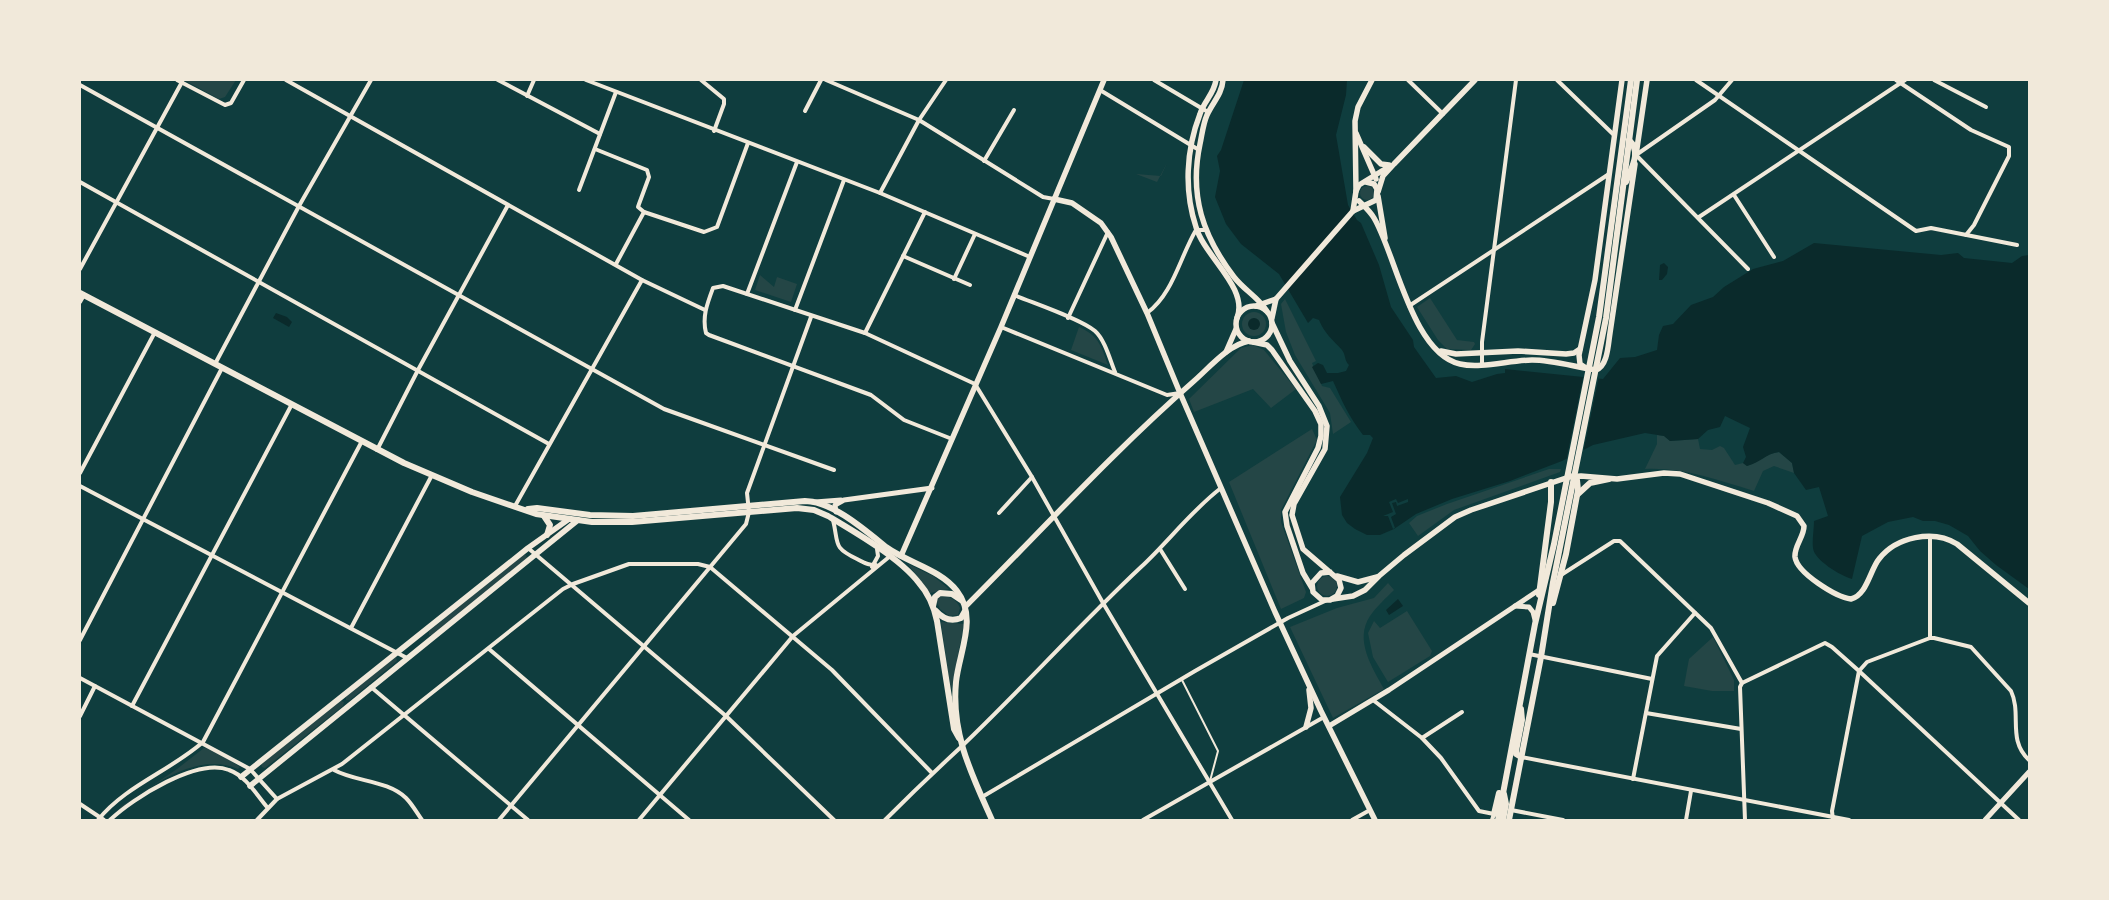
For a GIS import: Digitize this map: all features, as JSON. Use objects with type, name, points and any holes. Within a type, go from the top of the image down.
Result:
[{"type":"main road","points":[[959,738],[954,729],[940,638],[933,607],[923,587],[900,562],[901,556],[1001,327],[1104,80]]},
{"type":"main road","points":[[1216,80],[1213,92],[1202,109],[1192,147],[1188,188],[1196,230],[1238,294],[1240,311],[1237,318],[1237,327],[1225,354]]},
{"type":"main road","points":[[1223,80],[1221,91],[1208,112],[1199,150],[1196,166],[1197,201],[1206,230],[1234,277],[1259,305],[1266,310],[1290,361],[1320,406],[1327,426],[1325,449],[1294,504],[1292,515],[1303,549],[1330,572],[1358,582],[1371,580],[1381,574]]},
{"type":"main road","points":[[1372,80],[1356,112],[1354,127],[1360,199],[1375,220],[1409,306],[1424,333],[1439,350],[1454,362],[1466,365],[1536,360],[1588,369],[1598,369],[1605,361],[1614,313],[1646,80]]},
{"type":"main road","points":[[1360,199],[1374,202],[1384,176],[1394,164],[1476,80]]},
{"type":"main road","points":[[1588,369],[1579,362],[1580,349],[1595,280],[1622,80]]},
{"type":"main road","points":[[1595,354],[1608,306],[1622,193],[1631,80]]},
{"type":"main road","points":[[1509,820],[1541,657],[1595,354],[1626,140],[1637,80]]},
{"type":"main road","points":[[1354,127],[1375,176],[1386,245]]},
{"type":"main road","points":[[1615,136],[1626,140],[1635,147],[1636,155],[1622,193]]},
{"type":"main road","points":[[1360,142],[1381,164],[1389,166],[1394,164]]},
{"type":"main road","points":[[1237,318],[1243,310],[1276,299],[1353,211],[1360,199],[1359,185],[1394,164]]},
{"type":"main road","points":[[1366,182],[1374,184],[1378,191]]},
{"type":"main road","points":[[1054,199],[1072,203],[1101,224],[1108,232],[1147,313],[1180,394],[1280,622],[1375,820]]},
{"type":"main road","points":[[1353,211],[1360,199]]},
{"type":"main road","points":[[82,294],[377,450],[472,492],[543,515],[578,520],[645,521],[814,502],[909,572]]},
{"type":"main road","points":[[964,606],[956,596],[943,592],[934,597],[933,607],[942,617],[953,620],[961,618],[964,606],[1180,394],[1225,354],[1244,342],[1265,338],[1270,332],[1276,299]]},
{"type":"main road","points":[[1237,327],[1241,336],[1251,341],[1260,342],[1272,350],[1315,411],[1320,424],[1321,436],[1318,448],[1285,512],[1287,526],[1303,573],[1318,598],[1326,600],[1359,594],[1422,540],[1455,517],[1471,510],[1573,476],[1610,479]]},
{"type":"main road","points":[[1439,350],[1456,354],[1535,351],[1571,354],[1580,349]]},
{"type":"main road","points":[[1546,626],[1561,575],[1569,503],[1582,489],[1594,481],[1664,473],[1680,474],[1746,495],[1790,512],[1800,518],[1804,526],[1795,556],[1799,567],[1809,577],[1846,598],[1854,598],[1859,594],[1874,565],[1886,552],[1909,539],[1930,536],[1947,538],[1957,544],[2029,603]]},
{"type":"main road","points":[[1542,587],[1569,503],[1578,483],[1573,476]]},
{"type":"main road","points":[[1498,820],[1542,587],[1551,502],[1551,482]]},
{"type":"main road","points":[[526,509],[537,508],[604,516],[804,508],[835,516],[866,530],[901,556],[949,583],[956,589],[964,606],[967,627],[956,683],[959,738],[961,747],[992,820]]},
{"type":"main road","points":[[543,515],[549,520],[550,525],[547,535]]},
{"type":"main road","points":[[242,777],[395,652],[528,548],[569,519],[604,516]]},
{"type":"main road","points":[[250,786],[578,520]]},
{"type":"main road","points":[[889,556],[901,556]]},
{"type":"main road","points":[[1312,588],[1312,583],[1317,575],[1330,572]]},
{"type":"main road","points":[[1333,599],[1340,588],[1337,576]]},
{"type":"main road","points":[[1306,727],[1311,708],[1308,683]]},
{"type":"main road","points":[[340,698],[348,706]]},
{"type":"main road","points":[[1520,703],[1522,720],[1516,754],[1521,756]]},
{"type":"main road","points":[[1493,817],[1502,777],[1506,773]]},
{"type":"main road","points":[[1503,820],[1506,804],[1504,788]]},
{"type":"street","points":[[80,269],[180,81],[225,105],[231,103],[244,80]]},
{"type":"street","points":[[286,80],[642,280],[705,310]]},
{"type":"street","points":[[214,364],[299,206],[370,80]]},
{"type":"street","points":[[498,80],[600,134]]},
{"type":"street","points":[[527,96],[534,80]]},
{"type":"street","points":[[586,80],[714,131],[880,193],[1030,257]]},
{"type":"street","points":[[701,80],[724,99],[714,131]]},
{"type":"street","points":[[805,111],[820,80]]},
{"type":"street","points":[[826,80],[919,120],[1043,196],[1054,199]]},
{"type":"street","points":[[880,193],[919,120],[946,80]]},
{"type":"street","points":[[1154,80],[1208,112]]},
{"type":"street","points":[[1408,80],[1443,114]]},
{"type":"street","points":[[1482,364],[1481,353],[1516,80]]},
{"type":"street","points":[[1557,80],[1615,136]]},
{"type":"street","points":[[1696,80],[1916,231],[1931,228],[2017,244]]},
{"type":"street","points":[[1732,80],[1720,96],[1636,155],[1748,269]]},
{"type":"street","points":[[1896,80],[1964,126],[2007,146],[2010,150],[1974,225],[1966,235]]},
{"type":"street","points":[[1699,217],[1905,80]]},
{"type":"street","points":[[1934,80],[1986,107]]},
{"type":"street","points":[[80,85],[664,409],[834,470]]},
{"type":"street","points":[[1100,90],[1199,150]]},
{"type":"street","points":[[580,190],[616,92]]},
{"type":"street","points":[[984,161],[1014,110]]},
{"type":"street","points":[[595,149],[647,170],[650,177],[638,204],[638,207],[644,212],[704,232],[714,230],[717,227],[748,143]]},
{"type":"street","points":[[747,294],[797,162]]},
{"type":"street","points":[[1409,306],[1610,174]]},
{"type":"street","points":[[795,310],[844,180]]},
{"type":"street","points":[[80,182],[549,444]]},
{"type":"street","points":[[1734,195],[1774,257]]},
{"type":"street","points":[[377,450],[418,370],[508,205]]},
{"type":"street","points":[[616,264],[644,212]]},
{"type":"street","points":[[865,333],[925,212]]},
{"type":"street","points":[[1147,313],[1165,292],[1196,230],[1206,230]]},
{"type":"street","points":[[1068,318],[1108,232]]},
{"type":"street","points":[[954,279],[975,234]]},
{"type":"street","points":[[903,256],[970,285]]},
{"type":"street","points":[[514,506],[642,280]]},
{"type":"street","points":[[952,439],[904,420],[871,395],[708,335],[704,325],[705,310],[713,288],[718,286],[747,294],[865,333],[975,384],[1032,477],[1103,603],[1158,692],[1232,820]]},
{"type":"street","points":[[80,302],[82,294]]},
{"type":"street","points":[[1014,295],[1096,331],[1115,372]]},
{"type":"street","points":[[499,820],[742,530],[748,519],[748,494],[811,316]]},
{"type":"street","points":[[1001,327],[1115,372],[1167,395],[1180,394]]},
{"type":"street","points":[[80,474],[154,332]]},
{"type":"street","points":[[80,640],[222,368]]},
{"type":"street","points":[[132,706],[292,404]]},
{"type":"street","points":[[80,804],[100,819],[120,799],[181,760],[203,742],[362,441]]},
{"type":"street","points":[[351,628],[432,475]]},
{"type":"street","points":[[999,513],[1032,477]]},
{"type":"street","points":[[80,486],[407,658]]},
{"type":"street","points":[[814,502],[844,500],[932,488]]},
{"type":"street","points":[[885,820],[1221,488]]},
{"type":"street","points":[[844,500],[834,505],[839,548],[842,552],[863,562],[876,565]]},
{"type":"street","points":[[1930,536],[1930,638]]},
{"type":"street","points":[[1561,575],[1614,541],[1619,541],[1711,628],[1742,683],[1740,692],[1741,729],[1746,820]]},
{"type":"street","points":[[875,547],[879,554],[876,565]]},
{"type":"street","points":[[528,548],[726,716],[834,820]]},
{"type":"street","points":[[1160,549],[1185,589]]},
{"type":"street","points":[[639,820],[793,636],[889,556]]},
{"type":"street","points":[[863,562],[872,562],[877,558]]},
{"type":"street","points":[[257,820],[267,807],[277,799],[334,770],[563,589],[629,564],[698,564],[710,567],[832,670],[932,772]]},
{"type":"street","points":[[1329,726],[1374,700],[1542,587]]},
{"type":"street","points":[[982,797],[1280,622],[1326,600]]},
{"type":"street","points":[[1514,606],[1524,605],[1531,609],[1535,624]]},
{"type":"street","points":[[1632,779],[1659,652],[1695,613]]},
{"type":"street","points":[[422,632],[430,640]]},
{"type":"street","points":[[1833,818],[1859,672],[1867,662],[1930,638],[1971,647],[2011,690],[2014,699],[2018,745],[2022,753],[2029,760]]},
{"type":"street","points":[[1742,683],[1821,644],[1828,644],[2019,820]]},
{"type":"street","points":[[489,649],[689,820]]},
{"type":"street","points":[[1529,654],[1652,680]]},
{"type":"street","points":[[80,678],[203,742],[250,769],[277,799]]},
{"type":"street","points":[[80,716],[96,686]]},
{"type":"street","points":[[371,686],[528,820]]},
{"type":"street","points":[[1374,700],[1422,738],[1446,764],[1479,811],[1493,817]]},
{"type":"street","points":[[1422,738],[1462,712]]},
{"type":"street","points":[[1646,713],[1741,729]]},
{"type":"street","points":[[1143,820],[1324,717]]},
{"type":"street","points":[[1521,756],[1690,791],[1849,820]]},
{"type":"street","points":[[110,820],[149,792],[190,771],[204,767],[222,767],[242,777],[267,807]]},
{"type":"street","points":[[334,770],[344,776],[387,787],[402,794],[422,820]]},
{"type":"street","points":[[1985,820],[2029,772]]},
{"type":"street","points":[[1686,820],[1690,791]]},
{"type":"street","points":[[1352,820],[1370,810]]},
{"type":"street","points":[[1511,810],[1563,820]]},
{"type":"lane","points":[[1182,679],[1218,751],[1210,781]]},
{"type":"shaded area","points":[[184,80],[236,80],[225,97],[219,99]]},
{"type":"shaded area","points":[[1244,80],[1347,80],[1346,95],[1336,135],[1348,205],[1361,223],[1379,265],[1391,307],[1413,340],[1414,347],[1436,378],[1456,376],[1472,382],[1505,373],[1505,369],[1603,379],[1620,358],[1635,357],[1657,350],[1659,335],[1663,326],[1673,324],[1691,305],[1713,297],[1724,287],[1753,269],[1783,261],[1814,243],[1941,255],[1958,253],[1964,258],[2012,263],[2022,256],[2029,255],[2029,589],[1996,565],[1980,551],[1968,536],[1949,525],[1935,521],[1923,521],[1913,517],[1888,522],[1862,536],[1852,579],[1841,575],[1823,562],[1813,548],[1814,521],[1828,516],[1819,487],[1806,490],[1794,473],[1792,463],[1779,452],[1752,465],[1747,466],[1743,463],[1746,457],[1743,447],[1750,428],[1725,416],[1720,427],[1708,430],[1698,439],[1670,441],[1664,436],[1645,433],[1593,445],[1562,461],[1510,481],[1452,499],[1416,514],[1394,529],[1380,535],[1367,535],[1355,529],[1347,523],[1342,515],[1340,497],[1367,453],[1373,438],[1370,435],[1363,435],[1358,428],[1346,409],[1333,381],[1321,384],[1312,367],[1318,363],[1323,365],[1327,373],[1338,373],[1346,371],[1349,365],[1342,350],[1326,333],[1319,320],[1313,318],[1308,323],[1279,274],[1241,244],[1226,224],[1215,197],[1220,171],[1217,156],[1221,150]]},
{"type":"shaded area","points":[[1136,174],[1160,176],[1157,182]]},
{"type":"shaded area","points":[[1364,186],[1370,186],[1374,193],[1370,200],[1364,200],[1360,196],[1360,190]]},
{"type":"shaded area","points":[[1664,263],[1668,267],[1667,274],[1662,280],[1659,280],[1660,265]]},
{"type":"shaded area","points":[[760,275],[774,287],[777,277],[797,284],[791,302],[755,290]]},
{"type":"shaded area","points":[[1430,298],[1457,340],[1474,342],[1475,344],[1471,350],[1447,349],[1438,340],[1417,307]]},
{"type":"shaded area","points":[[1285,299],[1316,361],[1312,363],[1322,386],[1330,388],[1351,422],[1333,434],[1330,413],[1295,355],[1286,332],[1281,304]]},
{"type":"shaded area","points":[[1254,312],[1263,315],[1266,324],[1263,333],[1254,336],[1245,333],[1242,324],[1245,315]]},
{"type":"shaded area","points":[[276,313],[287,317],[292,322],[289,327],[273,318]]},
{"type":"shaded area","points":[[1254,318],[1260,324],[1254,330],[1248,324]]},
{"type":"shaded area","points":[[1079,327],[1095,338],[1101,347],[1108,365],[1071,350]]},
{"type":"shaded area","points":[[1253,345],[1264,350],[1296,389],[1271,408],[1253,389],[1194,412],[1189,399],[1241,348]]},
{"type":"shaded area","points":[[1312,429],[1317,440],[1281,510],[1281,522],[1306,592],[1304,598],[1281,609],[1229,482]]},
{"type":"shaded area","points":[[1657,435],[1664,436],[1670,441],[1698,439],[1700,449],[1712,450],[1720,446],[1724,448],[1735,465],[1743,463],[1747,466],[1766,456],[1779,452],[1792,463],[1794,473],[1774,466],[1763,471],[1754,491],[1686,472],[1645,469],[1657,444]]},
{"type":"shaded area","points":[[1549,469],[1561,469],[1560,472],[1454,510],[1418,536],[1409,523],[1417,516],[1447,504]]},
{"type":"shaded area","points":[[523,554],[527,558],[433,635],[429,635],[429,631]]},
{"type":"shaded area","points":[[908,564],[933,576],[949,589],[930,593]]},
{"type":"shaded area","points":[[1323,576],[1331,576],[1337,582],[1337,590],[1331,596],[1323,596],[1317,590],[1317,582]]},
{"type":"shaded area","points":[[1388,583],[1394,590],[1370,616],[1364,634],[1366,653],[1384,689],[1333,718],[1290,627],[1337,608],[1374,598]]},
{"type":"shaded area","points":[[941,596],[950,598],[957,603],[960,608],[958,615],[949,616],[940,609],[936,600]]},
{"type":"shaded area","points":[[1398,599],[1403,606],[1389,615],[1386,610]]},
{"type":"shaded area","points":[[1407,611],[1432,651],[1430,656],[1388,682],[1373,657],[1368,633],[1374,621],[1380,628]]},
{"type":"shaded area","points":[[941,623],[964,624],[951,691]]},
{"type":"shaded area","points":[[1713,637],[1734,680],[1734,691],[1712,691],[1684,686],[1689,659]]},
{"type":"shaded area","points":[[396,657],[397,661],[350,700],[346,700],[346,696]]},
{"type":"shaded area","points":[[341,701],[344,702],[343,706],[265,768],[262,767],[261,763]]},
{"type":"shaded area","points":[[204,748],[212,749],[240,767],[238,769],[222,764],[188,768],[155,784],[112,816],[122,806],[177,769]]},
{"type":"pier","points":[[1584,373],[1599,376],[1583,453],[1566,462]]},
{"type":"pier","points":[[1396,499],[1398,503],[1408,499],[1408,502],[1397,506],[1396,502],[1392,503],[1396,514],[1391,517],[1395,528],[1393,529],[1388,516],[1383,516],[1393,512],[1389,502]]}]
